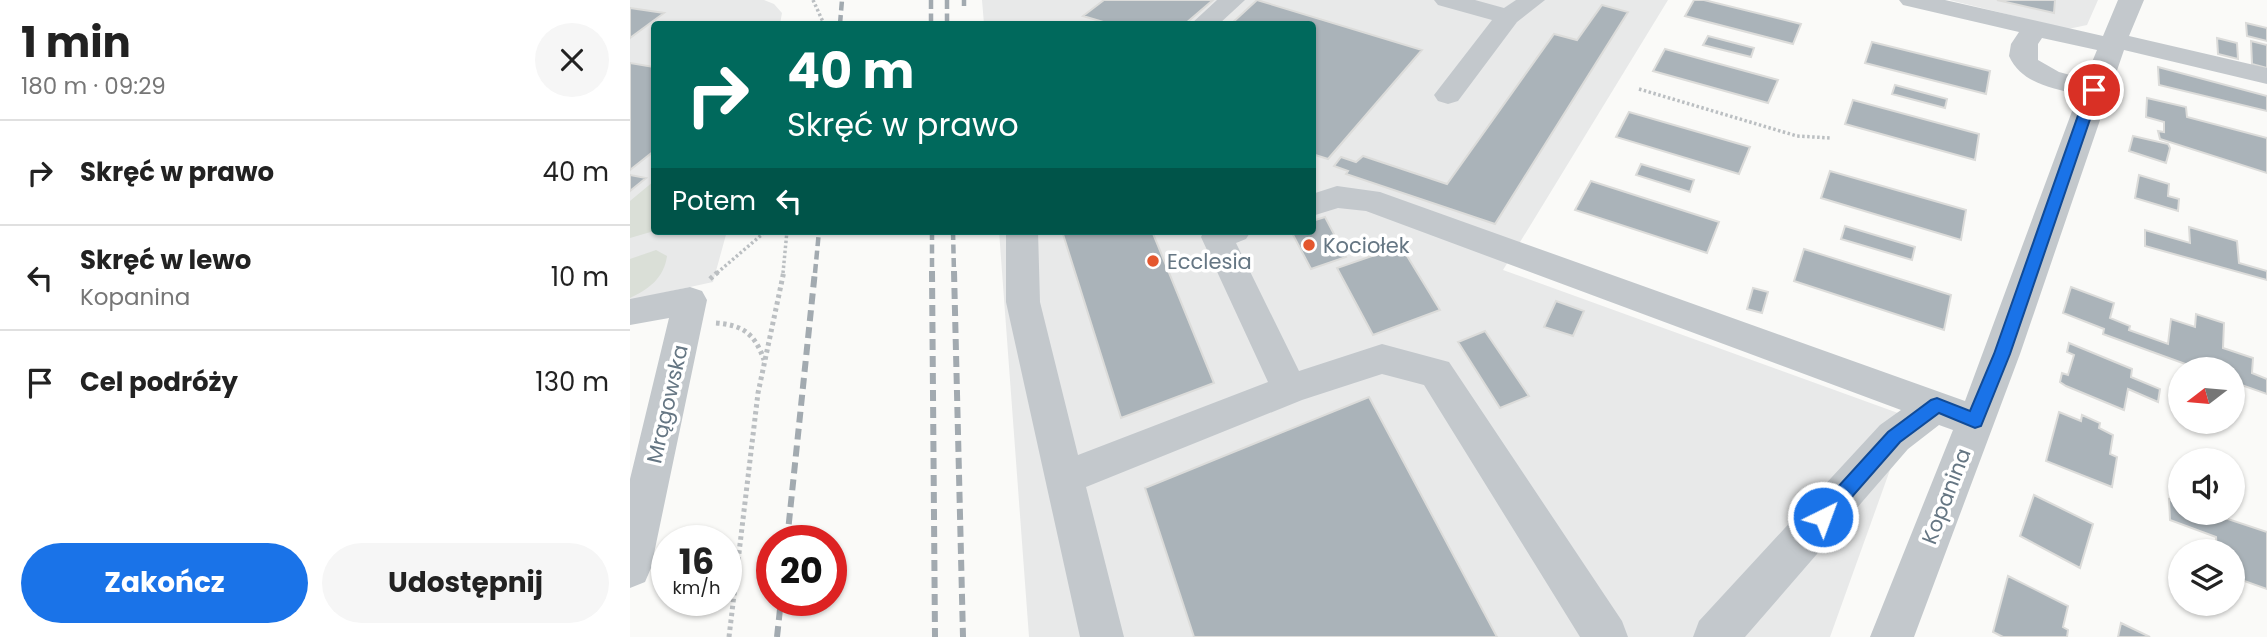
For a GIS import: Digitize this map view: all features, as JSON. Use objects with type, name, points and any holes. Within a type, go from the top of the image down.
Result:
[{"type":"street","points":[[1208,21],[1232,0]]},
{"type":"street","points":[[1447,0],[1508,17]]},
{"type":"street","points":[[1448,94],[1508,17],[1532,0]]},
{"type":"street","points":[[1912,0],[2035,29],[2267,76]]},
{"type":"street","name":"Kopanina","points":[[1892,637],[2002,354],[2094,90],[2132,0]]},
{"type":"street","points":[[2035,29],[2021,46],[2020,55],[2023,62],[2041,73],[2094,90]]},
{"type":"street","points":[[1316,204],[1336,197],[1369,200],[1975,421]]},
{"type":"street","points":[[1022,235],[1023,302],[1102,637]]},
{"type":"street","points":[[1221,235],[1290,388]]},
{"type":"street","points":[[630,312],[688,311]]},
{"type":"street","name":"Mrągowska","points":[[630,568],[688,311]]},
{"type":"street","points":[[1064,478],[1290,388],[1382,359],[1436,373],[1606,637]]},
{"type":"street","points":[[1715,637],[1894,437],[1937,405]]},
{"type":"path","points":[[813,0],[823,21]]},
{"type":"path","points":[[1639,89],[1797,136],[1830,138]]},
{"type":"path","points":[[761,235],[715,273],[688,311],[741,325],[758,340],[765,360]]},
{"type":"path","points":[[729,637],[758,392],[787,250],[787,235]]},
{"type":"shaded area","points":[[630,0],[764,0],[774,4],[782,13],[781,21],[651,21],[651,235],[726,235],[713,282],[630,300]]},
{"type":"shaded area","points":[[982,0],[1668,0],[1503,270],[1909,417],[1830,637],[1029,637],[999,235],[1316,235],[1316,21],[984,21]]},
{"type":"shaded area","points":[[1949,0],[2098,0],[2087,25],[2068,29]]},
{"type":"shaded area","points":[[651,184],[651,232],[630,238],[630,201]]},
{"type":"shaded area","points":[[656,250],[667,256],[663,271],[649,287],[630,298],[630,259]]},
{"type":"building","points":[[1104,0],[1213,0],[1188,21],[1100,21],[1083,16]]},
{"type":"building","points":[[1257,0],[1422,50],[1328,159],[1316,155],[1316,21],[1234,21]]},
{"type":"building","points":[[1694,0],[1704,0],[1801,24],[1793,44],[1685,16]]},
{"type":"building","points":[[1997,0],[2055,0],[2054,13]]},
{"type":"building","points":[[1602,5],[1628,12],[1495,224],[1346,174],[1348,171],[1334,166],[1341,157],[1356,162],[1363,156],[1447,184],[1554,34],[1577,40]]},
{"type":"building","points":[[630,8],[664,13],[651,21],[630,38]]},
{"type":"building","points":[[2246,23],[2267,28],[2267,41],[2247,36]]},
{"type":"building","points":[[1708,36],[1754,48],[1751,57],[1703,45]]},
{"type":"building","points":[[2217,38],[2237,43],[2238,59],[2218,54]]},
{"type":"building","points":[[2251,41],[2267,45],[2267,68],[2252,64]]},
{"type":"building","points":[[1872,42],[1990,71],[1986,94],[1865,63]]},
{"type":"building","points":[[1665,49],[1778,80],[1768,103],[1653,71]]},
{"type":"building","points":[[630,63],[651,66],[651,153],[630,170]]},
{"type":"building","points":[[2158,67],[2267,96],[2267,111],[2159,85]]},
{"type":"building","points":[[1895,85],[1947,99],[1945,108],[1892,94]]},
{"type":"building","points":[[2147,98],[2186,107],[2187,117],[2267,138],[2267,173],[2160,139],[2158,131],[2164,132],[2164,122],[2146,117]]},
{"type":"building","points":[[1853,100],[1979,134],[1975,160],[1845,124]]},
{"type":"building","points":[[1629,112],[1750,147],[1739,174],[1616,137]]},
{"type":"building","points":[[2133,136],[2168,144],[2170,148],[2166,163],[2129,151]]},
{"type":"building","points":[[1641,164],[1694,180],[1690,192],[1636,175]]},
{"type":"building","points":[[1830,171],[1966,210],[1961,240],[1821,198]]},
{"type":"building","points":[[630,175],[646,178],[630,191]]},
{"type":"building","points":[[2139,175],[2169,184],[2168,196],[2179,199],[2178,211],[2135,198]]},
{"type":"building","points":[[1591,181],[1719,222],[1707,253],[1575,210]]},
{"type":"building","points":[[1325,217],[1346,257],[1311,269],[1293,235],[1316,235],[1316,220]]},
{"type":"building","points":[[1845,226],[1915,247],[1912,260],[1841,239]]},
{"type":"building","points":[[2189,227],[2237,241],[2239,263],[2267,271],[2267,280],[2145,246],[2145,230],[2190,243]]},
{"type":"building","points":[[1063,235],[1154,235],[1214,383],[1121,418]]},
{"type":"building","points":[[1401,246],[1440,310],[1373,335],[1337,268]]},
{"type":"building","points":[[1804,249],[1951,295],[1944,330],[1794,281]]},
{"type":"building","points":[[2071,287],[2114,303],[2110,318],[2130,326],[2129,330],[2168,344],[2171,319],[2195,327],[2196,314],[2224,323],[2223,348],[2253,358],[2252,373],[2267,379],[2267,394],[2245,386],[2245,357],[2168,358],[2103,334],[2104,329],[2063,313]]},
{"type":"building","points":[[1753,288],[1768,292],[1762,313],[1747,309]]},
{"type":"building","points":[[1556,301],[1584,311],[1573,336],[1544,327]]},
{"type":"building","points":[[1485,331],[1529,396],[1500,408],[1458,342]]},
{"type":"building","points":[[2069,343],[2132,369],[2131,377],[2160,389],[2158,402],[2128,389],[2124,410],[2066,386],[2060,382],[2062,373],[2068,375],[2074,355],[2067,352]]},
{"type":"building","points":[[1369,397],[1497,637],[1194,637],[1145,488]]},
{"type":"building","points":[[2059,412],[2081,421],[2082,415],[2100,423],[2099,428],[2113,435],[2110,454],[2117,457],[2112,487],[2046,461]]},
{"type":"building","points":[[2034,495],[2093,524],[2080,568],[2020,536]]},
{"type":"building","points":[[2184,525],[2245,525],[2267,532],[2267,589],[2245,581],[2245,539],[2216,537]]},
{"type":"building","points":[[2008,576],[2068,606],[2063,627],[2068,630],[2067,637],[2003,637],[1993,632]]},
{"type":"building","points":[[2121,623],[2150,637],[2118,637]]},
{"type":"railway","points":[[840,21],[842,0]]},
{"type":"railway","points":[[931,0],[931,21]]},
{"type":"railway","points":[[947,0],[947,21]]},
{"type":"railway","points":[[964,0],[964,6]]},
{"type":"railway","points":[[815,273],[819,235]]},
{"type":"railway","points":[[932,235],[932,271]]},
{"type":"railway","points":[[953,235],[954,273]]},
{"type":"railway","points":[[789,525],[815,271]]},
{"type":"railway","points":[[932,271],[935,637]]},
{"type":"railway","points":[[954,271],[963,637]]},
{"type":"railway","points":[[777,637],[779,616]]},
{"type":"place","name":"Kociołek","points":[[1309,245]]},
{"type":"place","name":"Ecclesia","points":[[1153,261]]},
{"type":"route","points":[[1823,517],[1894,437],[1937,405],[1975,421],[2002,354],[2094,90]]}]
